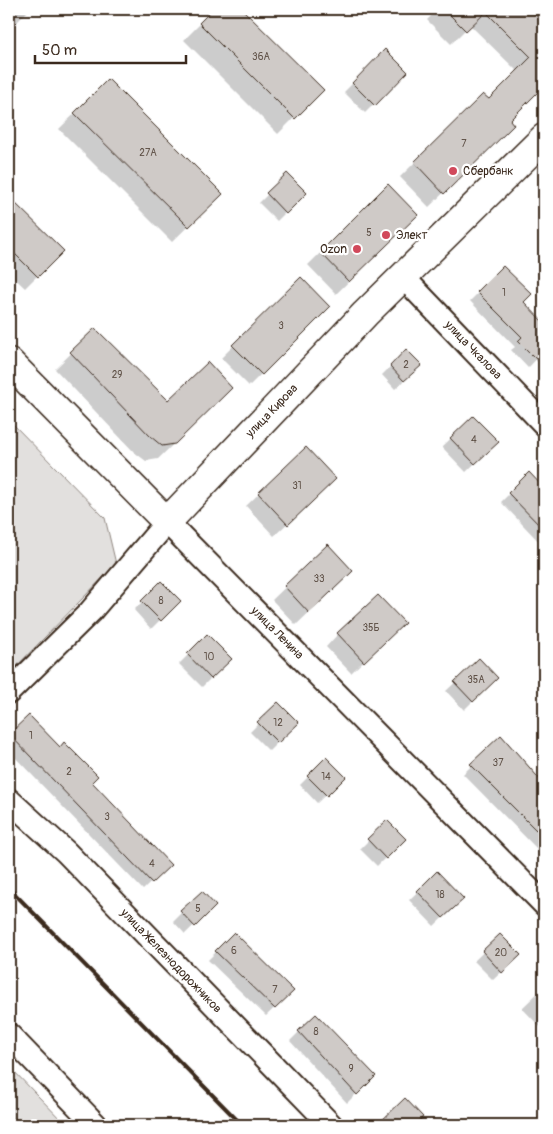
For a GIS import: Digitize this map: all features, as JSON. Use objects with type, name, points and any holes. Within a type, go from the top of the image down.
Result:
[{"type":"street","name":"улица Кирова","points":[[9,692],[90,612],[168,522],[402,277],[544,138]]},
{"type":"street","name":"улица Чкалова","points":[[402,277],[544,424]]},
{"type":"street","name":"улица Ленина","points":[[9,362],[544,904]]},
{"type":"street","name":"улица Железнодорожников","points":[[9,800],[66,852],[331,1125]]},
{"type":"street","points":[[9,1035],[96,1125]]},
{"type":"shaded area","points":[[9,420],[105,518],[116,564],[9,674]]},
{"type":"shaded area","points":[[9,1066],[66,1125],[9,1125]]},
{"type":"building","points":[[213,9],[242,9],[324,90],[295,119],[199,23]]},
{"type":"building","points":[[444,9],[530,9],[544,24],[544,86],[510,120],[514,125],[444,194],[414,162],[483,94],[489,99],[531,57],[486,12],[466,31]]},
{"type":"building","points":[[385,49],[408,72],[375,106],[352,83]]},
{"type":"building","points":[[108,79],[223,194],[189,227],[74,113]]},
{"type":"building","points":[[287,173],[307,193],[286,214],[266,193]]},
{"type":"building","points":[[388,184],[418,215],[349,282],[320,252]]},
{"type":"building","points":[[9,197],[64,251],[38,277],[9,248]]},
{"type":"building","points":[[503,266],[532,294],[524,302],[544,323],[544,367],[518,341],[522,337],[477,292]]},
{"type":"building","points":[[301,277],[330,307],[262,375],[232,345]]},
{"type":"building","points":[[95,328],[168,400],[208,362],[232,388],[175,444],[162,446],[150,436],[70,352]]},
{"type":"building","points":[[406,349],[422,365],[404,381],[390,366]]},
{"type":"building","points":[[473,416],[499,442],[475,464],[450,438]]},
{"type":"building","points":[[306,447],[336,479],[288,525],[258,493]]},
{"type":"building","points":[[529,472],[544,488],[544,530],[508,493]]},
{"type":"building","points":[[328,544],[353,571],[309,613],[284,586]]},
{"type":"building","points":[[161,581],[181,601],[161,621],[141,601]]},
{"type":"building","points":[[378,595],[405,623],[364,662],[337,633]]},
{"type":"building","points":[[207,634],[232,659],[211,679],[187,654]]},
{"type":"building","points":[[479,658],[498,678],[473,702],[454,682]]},
{"type":"building","points":[[278,702],[299,723],[278,743],[257,722]]},
{"type":"building","points":[[29,715],[60,747],[64,742],[98,776],[92,782],[171,865],[152,883],[9,734]]},
{"type":"building","points":[[501,735],[544,784],[544,822],[536,830],[470,764]]},
{"type":"building","points":[[326,757],[346,777],[327,796],[307,776]]},
{"type":"building","points":[[387,820],[406,839],[386,859],[367,839]]},
{"type":"building","points":[[437,871],[464,899],[443,918],[417,891]]},
{"type":"building","points":[[202,891],[216,906],[195,927],[180,911]]},
{"type":"building","points":[[234,932],[294,991],[275,1009],[215,951]]},
{"type":"building","points":[[500,934],[521,955],[502,973],[482,951]]},
{"type":"building","points":[[316,1014],[376,1076],[357,1095],[298,1031]]},
{"type":"building","points":[[405,1098],[423,1117],[414,1125],[377,1125]]},
{"type":"railway","points":[[9,888],[242,1125]]},
{"type":"place","name":"Сбербанк","points":[[453,171]]},
{"type":"place","name":"Элект","points":[[386,235]]},
{"type":"place","name":"Ozon","points":[[357,249]]}]
